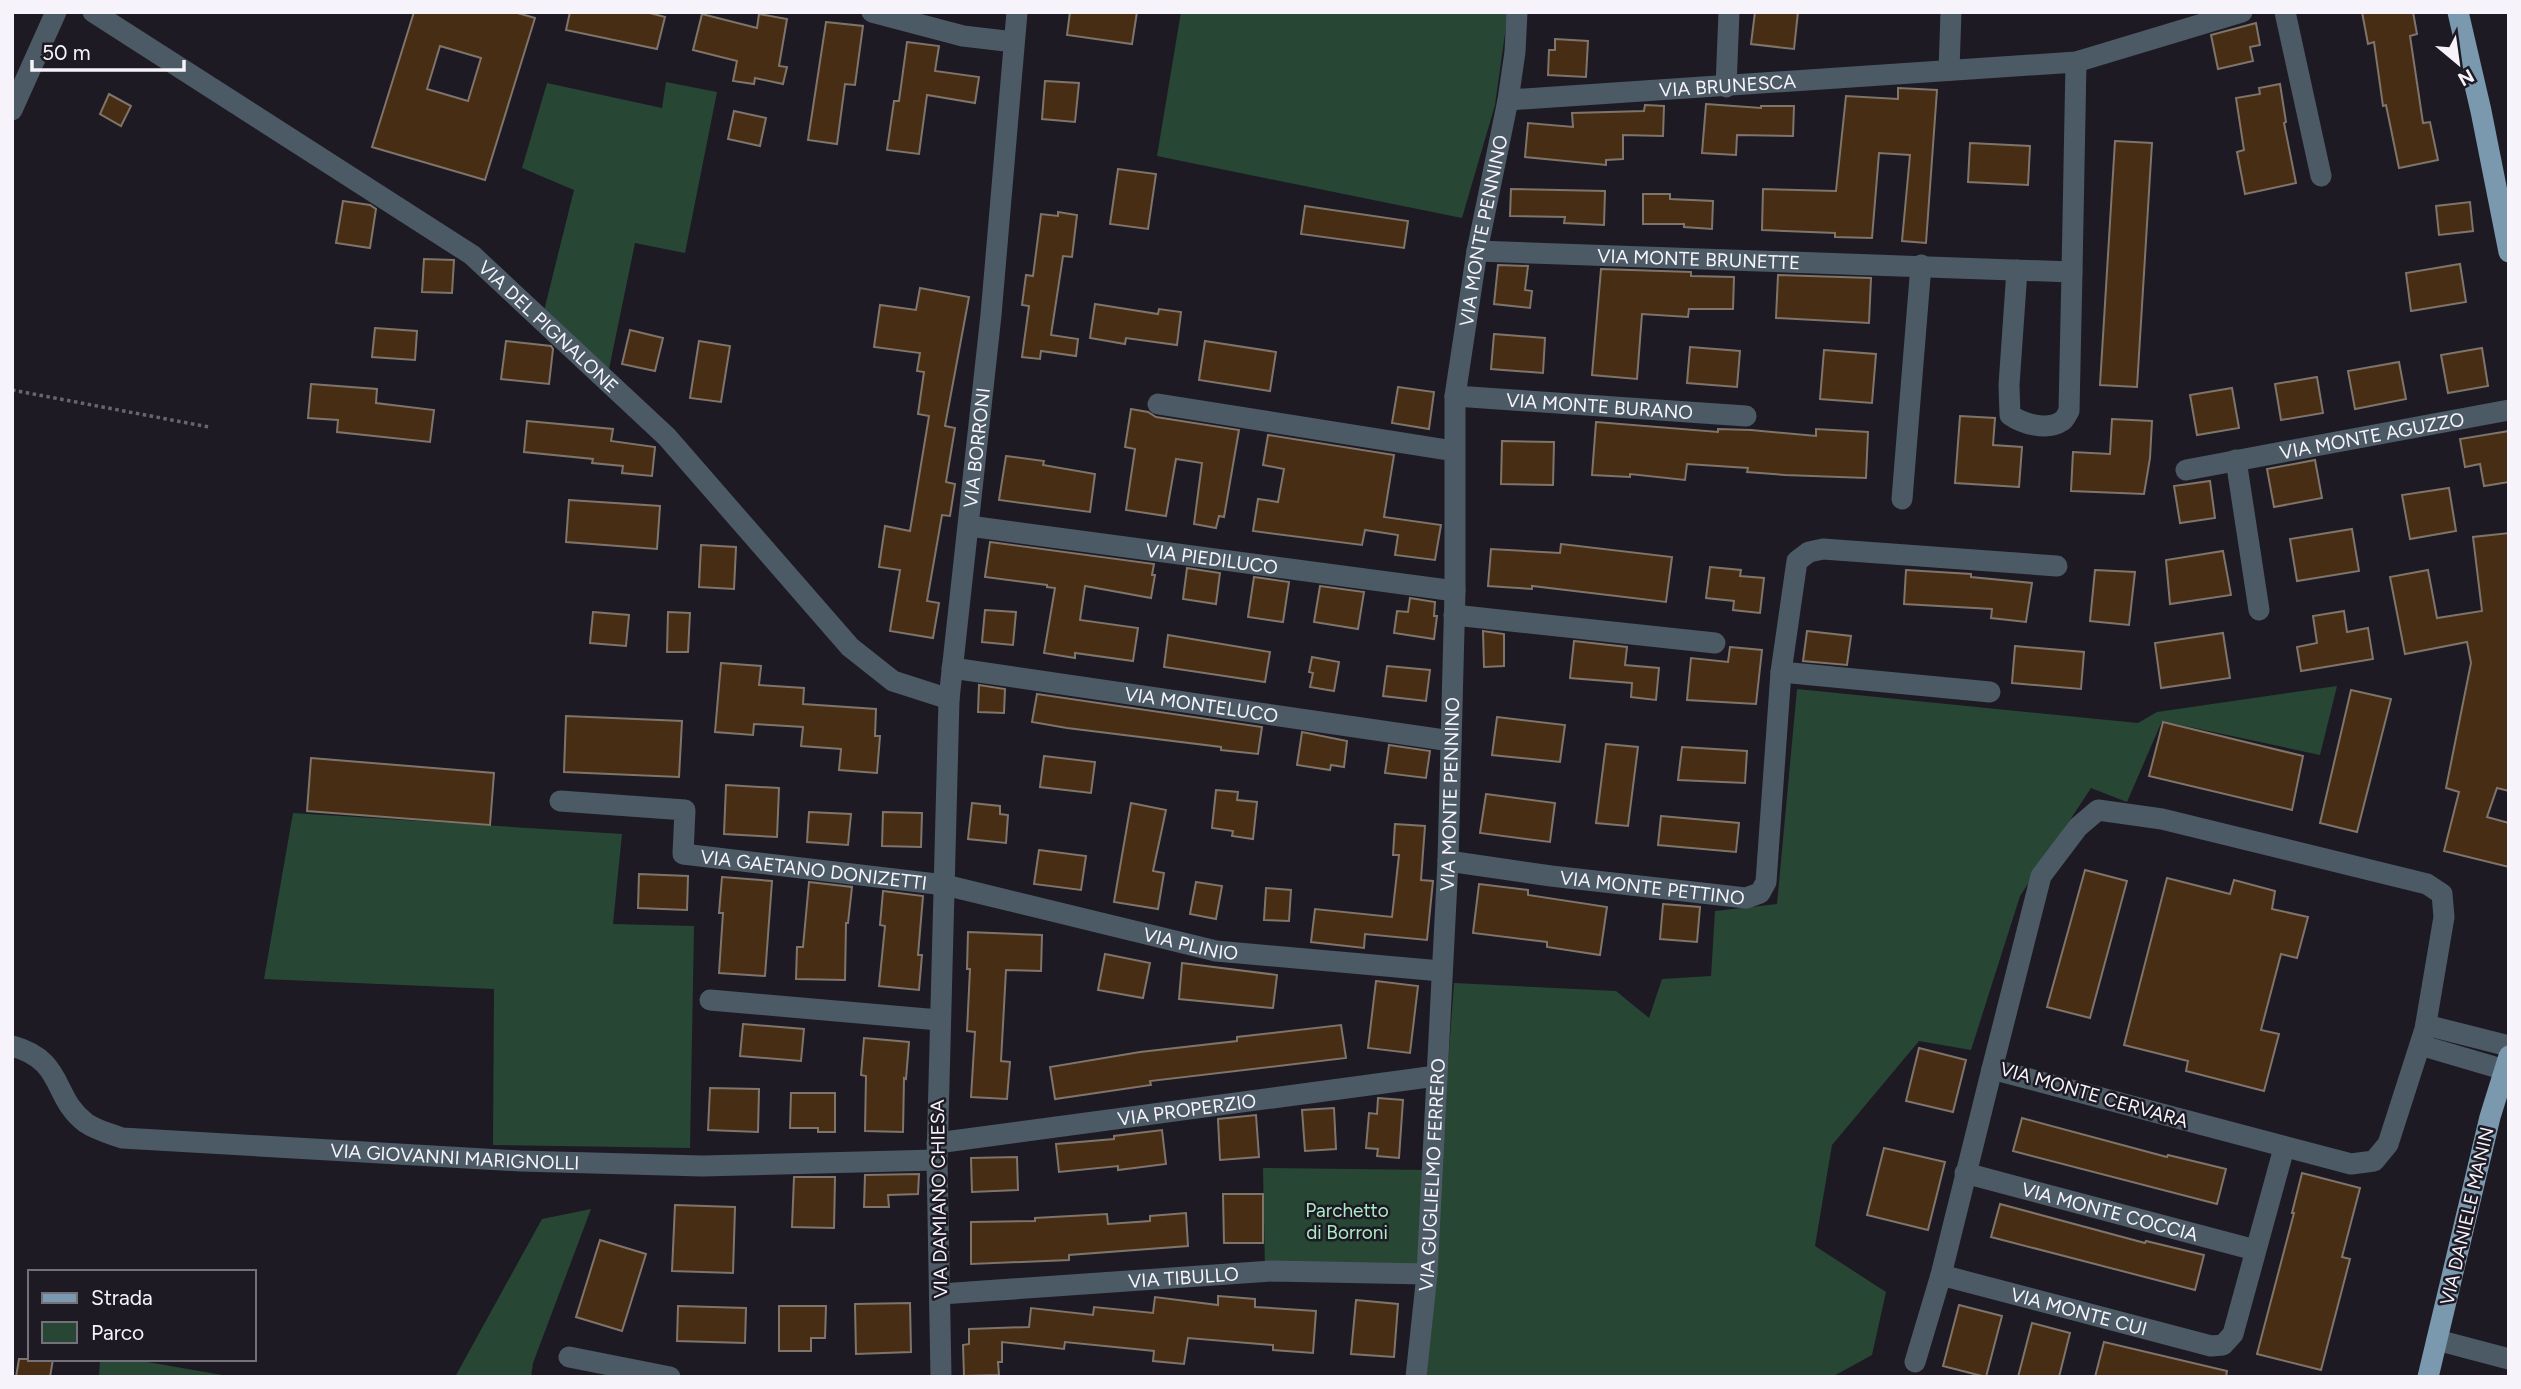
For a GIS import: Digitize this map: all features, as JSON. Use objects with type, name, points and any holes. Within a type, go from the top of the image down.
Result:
[{"type":"main road","points":[[2458,12],[2509,252]]},
{"type":"main road","name":"VIA DANIELE MANIN","points":[[2428,1377],[2490,1117],[2507,1063]]},
{"type":"street","points":[[12,110],[57,12]]},
{"type":"street","name":"VIA DEL PIGNALONE","points":[[93,12],[472,255],[667,437],[850,647],[893,681],[949,699]]},
{"type":"street","points":[[872,12],[963,36],[1014,42]]},
{"type":"street","name":"VIA BORRONI","points":[[945,885],[949,699],[991,315],[1017,12]]},
{"type":"street","name":"VIA MONTE PENNINO","points":[[1441,971],[1448,861],[1455,591],[1455,396],[1477,251],[1508,100],[1517,12]]},
{"type":"street","points":[[1726,87],[1729,12]]},
{"type":"street","points":[[1949,70],[1951,12]]},
{"type":"street","name":"VIA BRUNESCA","points":[[1508,100],[2076,62],[2242,12]]},
{"type":"street","points":[[2285,12],[2321,176]]},
{"type":"street","points":[[2017,270],[2009,385],[2010,415],[2020,422],[2043,426],[2062,421],[2069,411],[2076,62]]},
{"type":"street","name":"VIA MONTE BRUNETTE","points":[[1477,251],[2072,272]]},
{"type":"street","points":[[1902,499],[1921,265]]},
{"type":"street","name":"VIA MONTE BURANO","points":[[1455,396],[1746,416]]},
{"type":"street","points":[[1158,404],[1454,451]]},
{"type":"street","name":"VIA MONTE AGUZZO","points":[[2186,470],[2509,411]]},
{"type":"street","points":[[2235,460],[2259,610]]},
{"type":"street","name":"VIA PIEDILUCO","points":[[969,526],[1455,591]]},
{"type":"street","name":"VIA MONTE PETTINO","points":[[1448,861],[1551,876],[1745,898],[1760,892],[1766,882],[1781,672],[1797,561],[1809,552],[1823,550],[2057,566]]},
{"type":"street","points":[[1454,615],[1715,643]]},
{"type":"street","name":"VIA MONTELUCO","points":[[953,668],[1451,741]]},
{"type":"street","points":[[1781,672],[1990,692]]},
{"type":"street","name":"VIA GAETANO DONIZETTI","points":[[560,801],[685,810],[683,854],[945,885]]},
{"type":"street","name":"VIA MONTE CERVARA","points":[[2098,810],[2162,820],[2427,884],[2442,894],[2444,917],[2423,1035],[2388,1144],[2374,1161],[2351,1164],[2284,1148],[1992,1069],[2041,876],[2078,827],[2098,810]]},
{"type":"street","name":"VIA PLINIO","points":[[945,885],[1216,951],[1441,971]]},
{"type":"street","name":"VIA DAMIANO CHIESA","points":[[941,1377],[937,1151],[945,885]]},
{"type":"street","name":"VIA GUGLIELMO FERRERO","points":[[1416,1377],[1427,1274],[1441,971]]},
{"type":"street","points":[[710,1000],[939,1020]]},
{"type":"street","points":[[2423,1035],[2509,1046]]},
{"type":"street","points":[[2423,1035],[2507,1063]]},
{"type":"street","name":"VIA GIOVANNI MARIGNOLLI","points":[[12,1046],[37,1055],[87,1123],[122,1138],[520,1161],[702,1166],[937,1151]]},
{"type":"street","points":[[1915,1362],[1941,1275],[1992,1069]]},
{"type":"street","name":"VIA PROPERZIO","points":[[937,1151],[1436,1076]]},
{"type":"street","name":"VIA MONTE CUI","points":[[1941,1275],[2211,1346],[2223,1345],[2233,1334],[2284,1148]]},
{"type":"street","name":"VIA MONTE COCCIA","points":[[1965,1172],[2255,1250]]},
{"type":"street","name":"VIA TIBULLO","points":[[941,1294],[1272,1272],[1427,1274]]},
{"type":"street","points":[[2437,1340],[2509,1359]]},
{"type":"street","points":[[569,1357],[670,1377]]},
{"type":"path","points":[[12,390],[209,427]]},
{"type":"green space","points":[[1181,12],[1508,12],[1495,105],[1462,218],[1157,156]]},
{"type":"green space","points":[[666,82],[717,92],[685,253],[635,243],[609,369],[544,311],[574,190],[522,168],[547,83],[662,108]]},
{"type":"green space","points":[[2337,686],[2320,755],[2162,721],[2127,802],[2091,788],[2020,896],[1971,1050],[1919,1041],[1832,1145],[1815,1246],[1886,1292],[1872,1355],[1832,1377],[1425,1377],[1454,983],[1616,991],[1649,1018],[1662,979],[1711,976],[1715,911],[1777,904],[1797,689],[2138,723],[2157,712]]},
{"type":"green space","points":[[293,813],[622,834],[613,924],[694,926],[690,1148],[493,1145],[494,989],[264,979]]},
{"type":"green space","name":"Parchetto di Borroni","points":[[1263,1168],[1431,1170],[1427,1274],[1265,1271]]},
{"type":"green space","points":[[591,1209],[533,1363],[531,1377],[455,1377],[542,1219]]},
{"type":"green space","points":[[100,1361],[142,1361],[234,1377],[99,1377]]},
{"type":"building","points":[[414,12],[514,12],[535,18],[485,180],[372,147]],"holes":[[[440,46],[481,58],[468,101],[427,89]]]},
{"type":"building","points":[[570,12],[646,12],[665,17],[657,49],[566,30]]},
{"type":"building","points":[[1070,12],[1137,12],[1132,44],[1067,35]]},
{"type":"building","points":[[1755,12],[1798,12],[1794,49],[1751,44]]},
{"type":"building","points":[[2362,12],[2413,12],[2417,34],[2410,36],[2423,123],[2430,122],[2438,160],[2399,168],[2386,105],[2383,106],[2374,42],[2368,44]]},
{"type":"building","points":[[702,14],[757,28],[759,14],[787,19],[779,66],[787,67],[783,84],[755,78],[754,84],[733,81],[737,61],[693,50]]},
{"type":"building","points":[[826,22],[863,26],[855,85],[845,84],[837,144],[808,140]]},
{"type":"building","points":[[2256,23],[2260,45],[2250,47],[2253,61],[2218,69],[2211,35]]},
{"type":"building","points":[[1555,39],[1588,41],[1586,77],[1548,75],[1549,50],[1555,50]]},
{"type":"building","points":[[907,42],[939,46],[935,71],[979,77],[975,103],[927,95],[919,154],[887,150],[894,101],[899,101]]},
{"type":"building","points":[[1045,81],[1079,83],[1075,122],[1042,119]]},
{"type":"building","points":[[2280,84],[2284,123],[2296,183],[2245,194],[2237,152],[2244,150],[2236,98],[2260,94],[2259,88]]},
{"type":"building","points":[[1898,88],[1937,90],[1926,243],[1902,241],[1910,155],[1879,153],[1872,238],[1835,237],[1835,233],[1762,230],[1763,189],[1836,191],[1846,96],[1898,99]]},
{"type":"building","points":[[109,94],[131,106],[121,126],[100,114]]},
{"type":"building","points":[[1706,104],[1761,108],[1794,106],[1793,136],[1737,135],[1736,155],[1702,153]]},
{"type":"building","points":[[1645,105],[1664,106],[1663,136],[1623,135],[1623,159],[1606,160],[1606,165],[1525,157],[1528,123],[1573,127],[1572,113],[1644,111]]},
{"type":"building","points":[[734,111],[766,118],[760,146],[728,139]]},
{"type":"building","points":[[2115,141],[2152,143],[2137,387],[2100,385]]},
{"type":"building","points":[[1970,143],[2030,146],[2028,185],[1968,182]]},
{"type":"building","points":[[1118,169],[1156,174],[1148,229],[1110,224]]},
{"type":"building","points":[[1511,189],[1605,191],[1604,225],[1564,223],[1565,217],[1510,216]]},
{"type":"building","points":[[1643,194],[1670,194],[1670,199],[1713,201],[1712,229],[1684,227],[1684,224],[1643,224]]},
{"type":"building","points":[[343,201],[370,205],[376,209],[370,248],[336,243]]},
{"type":"building","points":[[2470,202],[2473,231],[2439,235],[2436,206]]},
{"type":"building","points":[[1305,206],[1408,221],[1404,248],[1301,234]]},
{"type":"building","points":[[1058,212],[1077,215],[1072,257],[1063,256],[1051,335],[1078,339],[1076,356],[1041,351],[1040,359],[1022,357],[1029,306],[1022,305],[1026,275],[1033,276],[1041,214],[1058,216]]},
{"type":"building","points":[[424,259],[454,260],[452,293],[422,292]]},
{"type":"building","points":[[2460,264],[2466,302],[2411,311],[2406,273]]},
{"type":"building","points":[[1498,265],[1528,266],[1525,290],[1532,291],[1530,308],[1494,304]]},
{"type":"building","points":[[1601,269],[1691,272],[1691,276],[1734,277],[1733,309],[1689,309],[1688,317],[1642,314],[1637,379],[1592,375]]},
{"type":"building","points":[[1778,275],[1871,278],[1869,323],[1776,318]]},
{"type":"building","points":[[920,288],[969,297],[945,426],[955,428],[946,482],[955,484],[950,516],[942,515],[927,601],[939,603],[933,638],[890,631],[900,570],[879,567],[885,526],[910,531],[929,416],[918,414],[924,372],[917,371],[920,353],[874,347],[880,305],[916,310]]},
{"type":"building","points":[[1095,304],[1158,314],[1159,309],[1181,312],[1177,345],[1126,338],[1125,344],[1090,338]]},
{"type":"building","points":[[375,328],[417,331],[415,360],[372,357]]},
{"type":"building","points":[[630,330],[663,338],[655,371],[622,364]]},
{"type":"building","points":[[1494,334],[1545,338],[1543,373],[1491,369]]},
{"type":"building","points":[[506,341],[551,346],[553,349],[549,384],[501,379]]},
{"type":"building","points":[[699,341],[730,346],[721,402],[690,398]]},
{"type":"building","points":[[1205,341],[1276,352],[1270,391],[1199,380]]},
{"type":"building","points":[[1690,347],[1740,351],[1737,387],[1687,383]]},
{"type":"building","points":[[2482,348],[2488,386],[2448,393],[2441,355]]},
{"type":"building","points":[[1824,350],[1876,354],[1872,403],[1820,399]]},
{"type":"building","points":[[2399,362],[2406,399],[2355,409],[2348,371]]},
{"type":"building","points":[[2317,377],[2323,413],[2281,420],[2275,384]]},
{"type":"building","points":[[311,384],[377,389],[376,403],[434,410],[430,442],[337,432],[338,420],[308,418]]},
{"type":"building","points":[[1398,387],[1434,392],[1429,429],[1392,423]]},
{"type":"building","points":[[2232,388],[2239,428],[2197,435],[2190,395]]},
{"type":"building","points":[[1131,409],[1148,412],[1156,417],[1239,430],[1224,517],[1219,516],[1216,528],[1194,524],[1202,463],[1176,459],[1166,516],[1126,510],[1135,449],[1125,447]]},
{"type":"building","points":[[1960,416],[1995,418],[1993,445],[2022,447],[2019,487],[1955,483]]},
{"type":"building","points":[[2112,419],[2152,421],[2144,494],[2071,491],[2073,452],[2110,454]]},
{"type":"building","points":[[527,421],[613,429],[611,441],[655,447],[652,476],[622,473],[623,466],[592,463],[593,459],[524,452]]},
{"type":"building","points":[[1596,422],[1718,432],[1718,429],[1751,430],[1816,436],[1816,429],[1868,432],[1866,478],[1785,475],[1747,472],[1748,468],[1687,464],[1685,480],[1630,474],[1630,477],[1592,475]]},
{"type":"building","points":[[2509,431],[2509,482],[2484,486],[2480,464],[2465,467],[2460,439]]},
{"type":"building","points":[[1268,435],[1394,455],[1384,517],[1441,525],[1435,560],[1395,555],[1398,535],[1365,530],[1362,545],[1253,531],[1258,499],[1278,502],[1284,469],[1263,465]]},
{"type":"building","points":[[1502,441],[1554,442],[1553,485],[1501,484]]},
{"type":"building","points":[[1006,456],[1044,461],[1043,465],[1095,474],[1090,512],[999,500]]},
{"type":"building","points":[[2315,460],[2322,498],[2274,507],[2267,469]]},
{"type":"building","points":[[2210,481],[2215,518],[2180,523],[2174,486]]},
{"type":"building","points":[[2449,488],[2456,531],[2410,539],[2402,495]]},
{"type":"building","points":[[569,500],[660,506],[657,549],[566,542]]},
{"type":"building","points":[[2352,529],[2359,571],[2297,581],[2290,539]]},
{"type":"building","points":[[2509,533],[2509,791],[2497,788],[2487,817],[2509,823],[2509,867],[2444,851],[2459,792],[2446,788],[2471,663],[2467,642],[2405,654],[2390,577],[2428,570],[2437,618],[2482,611],[2473,537]]},
{"type":"building","points":[[990,542],[1154,564],[1151,598],[1085,586],[1080,620],[1138,628],[1133,661],[1075,653],[1075,658],[1044,653],[1055,588],[985,577]]},
{"type":"building","points":[[1561,544],[1672,557],[1666,602],[1532,586],[1532,589],[1488,586],[1491,549],[1560,553]]},
{"type":"building","points":[[701,545],[736,547],[734,589],[699,587]]},
{"type":"building","points":[[2223,551],[2231,595],[2170,604],[2166,560]]},
{"type":"building","points":[[1710,567],[1741,570],[1740,576],[1764,578],[1760,613],[1733,610],[1734,601],[1706,598]]},
{"type":"building","points":[[1187,568],[1220,573],[1216,604],[1183,599]]},
{"type":"building","points":[[1906,570],[1971,574],[1971,577],[2032,583],[2026,622],[1991,618],[1992,609],[1904,604]]},
{"type":"building","points":[[2095,570],[2135,572],[2129,625],[2090,621]]},
{"type":"building","points":[[1254,577],[1289,582],[1283,622],[1248,617]]},
{"type":"building","points":[[1320,586],[1364,592],[1358,629],[1314,622]]},
{"type":"building","points":[[1410,598],[1435,602],[1434,616],[1437,616],[1434,639],[1394,633],[1397,611],[1408,612]]},
{"type":"building","points":[[985,610],[1016,612],[1013,645],[982,642]]},
{"type":"building","points":[[2344,611],[2347,632],[2368,628],[2373,659],[2301,671],[2297,647],[2317,643],[2313,616]]},
{"type":"building","points":[[593,612],[629,615],[626,646],[590,643]]},
{"type":"building","points":[[668,612],[690,613],[688,652],[667,652]]},
{"type":"building","points":[[1483,631],[1504,634],[1504,666],[1484,667]]},
{"type":"building","points":[[1807,631],[1851,636],[1847,665],[1803,661]]},
{"type":"building","points":[[2223,633],[2230,678],[2161,688],[2155,643]]},
{"type":"building","points":[[1168,635],[1270,652],[1265,682],[1164,667]]},
{"type":"building","points":[[1574,641],[1627,647],[1625,665],[1659,668],[1656,700],[1631,697],[1632,683],[1570,678]]},
{"type":"building","points":[[2015,646],[2084,652],[2081,689],[2012,683]]},
{"type":"building","points":[[1730,647],[1762,650],[1756,704],[1687,700],[1691,658],[1728,662]]},
{"type":"building","points":[[1312,657],[1339,662],[1334,691],[1310,687]]},
{"type":"building","points":[[721,663],[761,666],[759,685],[804,688],[803,704],[876,709],[875,736],[880,736],[877,773],[839,770],[841,749],[801,746],[803,727],[754,724],[753,735],[715,732]]},
{"type":"building","points":[[1387,666],[1430,670],[1426,701],[1383,696]]},
{"type":"building","points":[[979,685],[1005,689],[1004,713],[978,712]]},
{"type":"building","points":[[2351,690],[2391,699],[2357,832],[2320,823]]},
{"type":"building","points":[[1037,694],[1262,727],[1258,754],[1032,722]]},
{"type":"building","points":[[566,716],[682,721],[679,777],[564,772]]},
{"type":"building","points":[[1497,717],[1565,725],[1560,762],[1492,755]]},
{"type":"building","points":[[2163,722],[2303,756],[2292,810],[2149,776]]},
{"type":"building","points":[[1302,732],[1347,741],[1344,767],[1331,765],[1330,770],[1297,765]]},
{"type":"building","points":[[1606,744],[1638,747],[1628,826],[1596,823]]},
{"type":"building","points":[[1389,745],[1430,751],[1426,778],[1385,773]]},
{"type":"building","points":[[1682,747],[1747,751],[1745,783],[1678,780]]},
{"type":"building","points":[[1044,756],[1095,762],[1091,793],[1040,787]]},
{"type":"building","points":[[311,758],[494,773],[490,825],[307,811]]},
{"type":"building","points":[[726,785],[779,788],[777,837],[724,834]]},
{"type":"building","points":[[1216,790],[1238,792],[1237,800],[1257,802],[1253,839],[1232,836],[1233,831],[1212,828]]},
{"type":"building","points":[[1486,794],[1555,803],[1550,842],[1480,833]]},
{"type":"building","points":[[972,803],[1000,806],[1000,814],[1008,815],[1006,843],[968,839]]},
{"type":"building","points":[[1131,803],[1166,810],[1153,871],[1164,873],[1158,909],[1114,902]]},
{"type":"building","points":[[809,812],[851,814],[848,845],[807,842]]},
{"type":"building","points":[[883,812],[922,813],[921,847],[882,846]]},
{"type":"building","points":[[1661,816],[1739,823],[1736,852],[1658,845]]},
{"type":"building","points":[[1395,824],[1425,826],[1421,880],[1433,881],[1427,940],[1365,934],[1364,948],[1311,942],[1315,909],[1392,917],[1399,855],[1393,855]]},
{"type":"building","points":[[1039,850],[1086,856],[1081,890],[1034,884]]},
{"type":"building","points":[[2085,870],[2127,881],[2090,1018],[2047,1007]]},
{"type":"building","points":[[639,874],[688,876],[687,910],[638,908]]},
{"type":"building","points":[[722,877],[772,881],[765,976],[719,973],[723,913],[719,913]]},
{"type":"building","points":[[2167,878],[2230,894],[2234,880],[2275,891],[2272,909],[2308,917],[2297,958],[2281,954],[2261,1030],[2279,1034],[2264,1091],[2186,1071],[2188,1061],[2124,1045]]},
{"type":"building","points":[[809,882],[852,887],[846,923],[845,980],[796,979],[797,947],[803,947]]},
{"type":"building","points":[[1196,882],[1222,886],[1216,919],[1190,914]]},
{"type":"building","points":[[1479,884],[1528,890],[1528,895],[1607,907],[1600,955],[1547,947],[1547,942],[1473,933]]},
{"type":"building","points":[[1266,888],[1291,890],[1289,921],[1264,920]]},
{"type":"building","points":[[883,891],[923,896],[918,955],[922,955],[919,990],[879,986],[885,926],[880,925]]},
{"type":"building","points":[[1663,904],[1700,907],[1697,942],[1660,939]]},
{"type":"building","points":[[968,932],[1042,935],[1041,971],[1006,970],[1001,1061],[1010,1062],[1007,1099],[971,1097],[975,1032],[967,1031],[970,969],[967,969]]},
{"type":"building","points":[[1105,954],[1150,963],[1143,998],[1098,990]]},
{"type":"building","points":[[1182,963],[1277,975],[1273,1008],[1179,999]]},
{"type":"building","points":[[1376,981],[1418,986],[1410,1053],[1368,1048]]},
{"type":"building","points":[[743,1024],[804,1029],[801,1061],[740,1056]]},
{"type":"building","points":[[1341,1025],[1346,1058],[1150,1081],[1151,1085],[1055,1099],[1050,1067],[1140,1052],[1237,1041],[1237,1037]]},
{"type":"building","points":[[864,1038],[909,1042],[906,1079],[904,1078],[903,1132],[865,1131],[866,1076],[861,1075]]},
{"type":"building","points":[[1919,1048],[1966,1060],[1953,1112],[1906,1101]]},
{"type":"building","points":[[710,1088],[759,1089],[758,1132],[708,1130]]},
{"type":"building","points":[[791,1093],[835,1093],[835,1132],[818,1132],[818,1128],[790,1128]]},
{"type":"building","points":[[1378,1098],[1403,1100],[1399,1158],[1377,1156],[1378,1149],[1366,1148],[1369,1113],[1377,1114]]},
{"type":"building","points":[[1334,1108],[1336,1149],[1305,1151],[1302,1110]]},
{"type":"building","points":[[1256,1115],[1259,1157],[1220,1160],[1218,1119]]},
{"type":"building","points":[[2022,1118],[2167,1157],[2168,1155],[2226,1169],[2217,1204],[2013,1151]]},
{"type":"building","points":[[1162,1130],[1166,1164],[1118,1170],[1118,1166],[1059,1172],[1056,1144],[1114,1139],[1114,1136]]},
{"type":"building","points":[[1884,1148],[1945,1162],[1928,1230],[1867,1215]]},
{"type":"building","points":[[1017,1157],[1018,1190],[972,1192],[971,1158]]},
{"type":"building","points":[[2302,1173],[2360,1188],[2342,1257],[2350,1259],[2321,1370],[2257,1354]]},
{"type":"building","points":[[919,1174],[918,1194],[888,1195],[889,1207],[864,1207],[865,1175]]},
{"type":"building","points":[[794,1177],[835,1177],[834,1228],[792,1227]]},
{"type":"building","points":[[1223,1194],[1263,1194],[1263,1243],[1224,1243]]},
{"type":"building","points":[[2000,1204],[2145,1243],[2146,1241],[2204,1255],[2195,1290],[1991,1237]]},
{"type":"building","points":[[675,1205],[735,1207],[733,1273],[672,1271]]},
{"type":"building","points":[[1186,1213],[1188,1246],[1069,1255],[1069,1260],[971,1264],[971,1222],[1035,1221],[1035,1218],[1107,1214],[1108,1224],[1150,1221],[1150,1216]]},
{"type":"building","points":[[600,1240],[646,1254],[622,1331],[576,1317]]},
{"type":"building","points":[[1218,1296],[1255,1299],[1255,1307],[1316,1311],[1313,1353],[1273,1350],[1273,1345],[1188,1338],[1184,1364],[1153,1361],[1154,1351],[1065,1342],[1064,1349],[1002,1342],[1002,1362],[998,1362],[999,1375],[964,1376],[963,1345],[969,1344],[969,1329],[1029,1327],[1031,1308],[1093,1315],[1094,1307],[1153,1313],[1155,1297],[1218,1305]]},
{"type":"building","points":[[1356,1300],[1398,1304],[1394,1357],[1351,1354]]},
{"type":"building","points":[[910,1303],[911,1352],[856,1354],[855,1304]]},
{"type":"building","points":[[1959,1305],[2002,1316],[1986,1377],[1943,1366]]},
{"type":"building","points":[[678,1306],[746,1308],[745,1343],[677,1341]]},
{"type":"building","points":[[779,1306],[826,1306],[825,1338],[811,1338],[811,1351],[779,1351]]},
{"type":"building","points":[[2032,1323],[2070,1333],[2059,1377],[2018,1377]]},
{"type":"building","points":[[2104,1342],[2227,1371],[2226,1377],[2095,1377]]},
{"type":"building","points":[[19,1359],[53,1361],[50,1377],[16,1377]]}]
